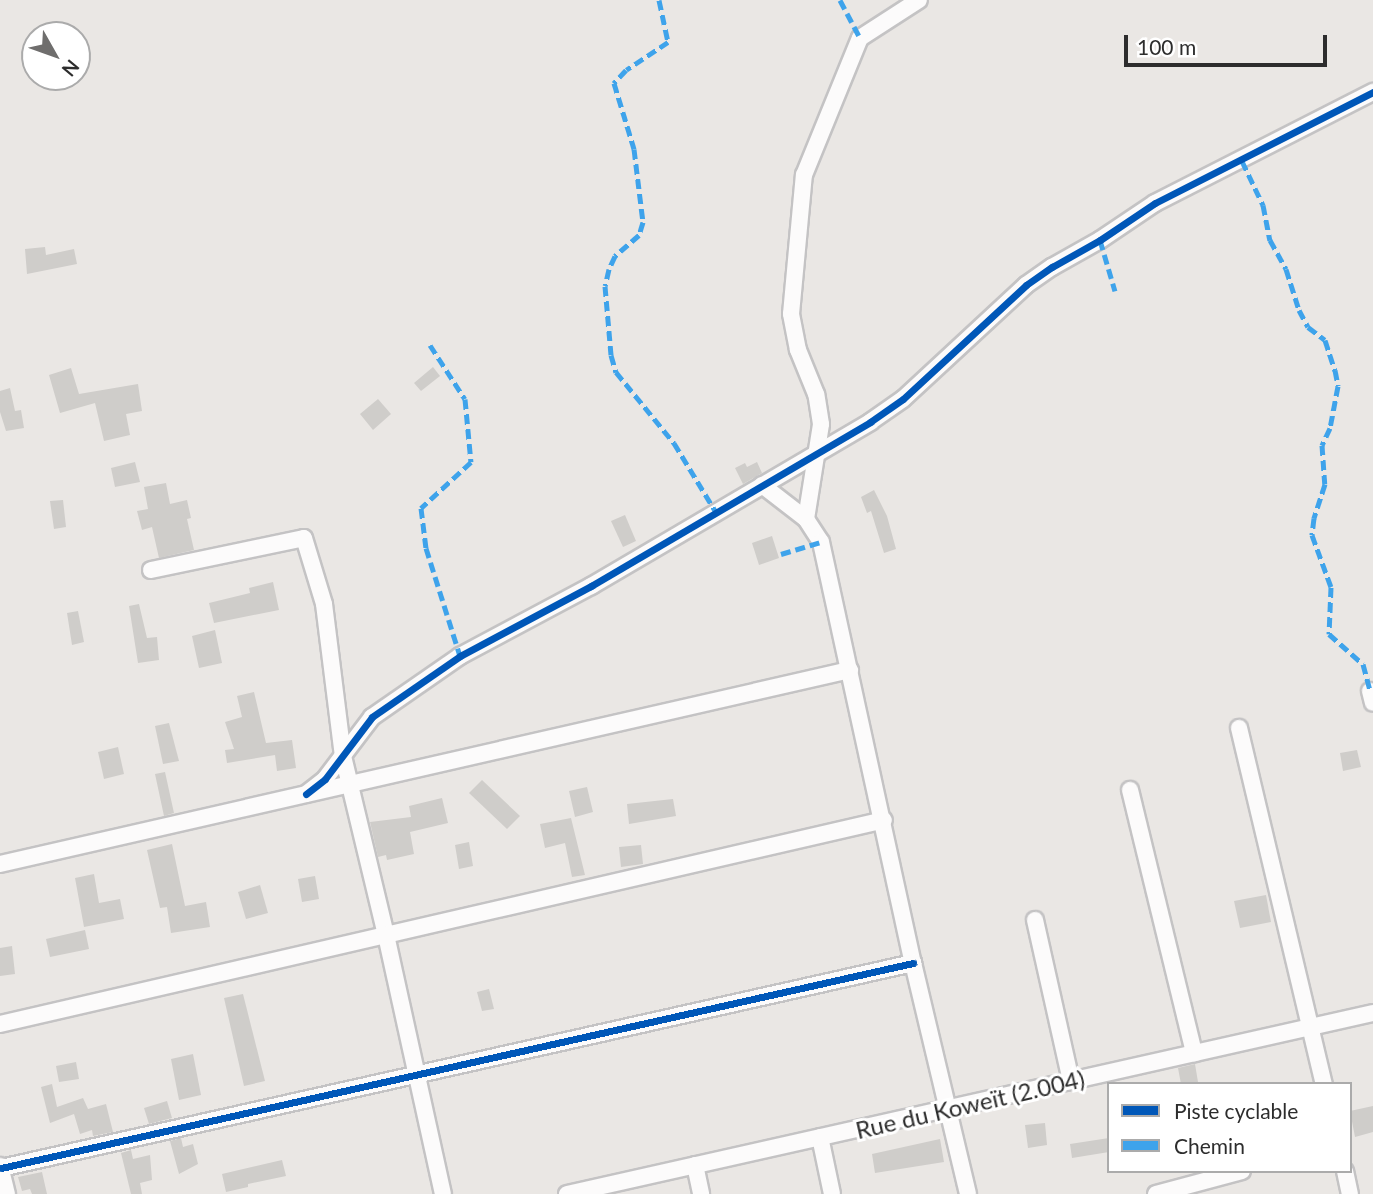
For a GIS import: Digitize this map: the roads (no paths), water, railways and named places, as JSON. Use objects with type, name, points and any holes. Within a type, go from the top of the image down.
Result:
[{"type":"street","points":[[806,519],[820,412],[811,380],[798,351],[791,314],[804,175],[860,38],[919,0]]},
{"type":"street","points":[[306,794],[325,779],[372,717],[460,656],[591,586],[816,456],[903,399],[1026,285],[1155,203],[1373,92]]},
{"type":"street","points":[[762,485],[806,519],[821,542],[884,820],[913,963],[968,1194]]},
{"type":"street","points":[[151,570],[304,538],[324,604],[343,756],[387,935],[443,1194]]},
{"type":"street","points":[[0,864],[850,670]]},
{"type":"street","points":[[1239,727],[1324,1082]]},
{"type":"street","points":[[1130,790],[1194,1053]]},
{"type":"street","points":[[0,1024],[884,820]]},
{"type":"street","points":[[1035,920],[1071,1081]]},
{"type":"street","points":[[7,1194],[0,1167],[913,963]]},
{"type":"street","name":"Rue du Koweït (2.004)","points":[[572,1193],[1373,1013]]},
{"type":"street","points":[[820,1137],[832,1194]]},
{"type":"street","points":[[695,1165],[701,1194]]},
{"type":"street","points":[[1156,1194],[1235,1173]]},
{"type":"street","points":[[1345,1173],[1350,1194]]}]
